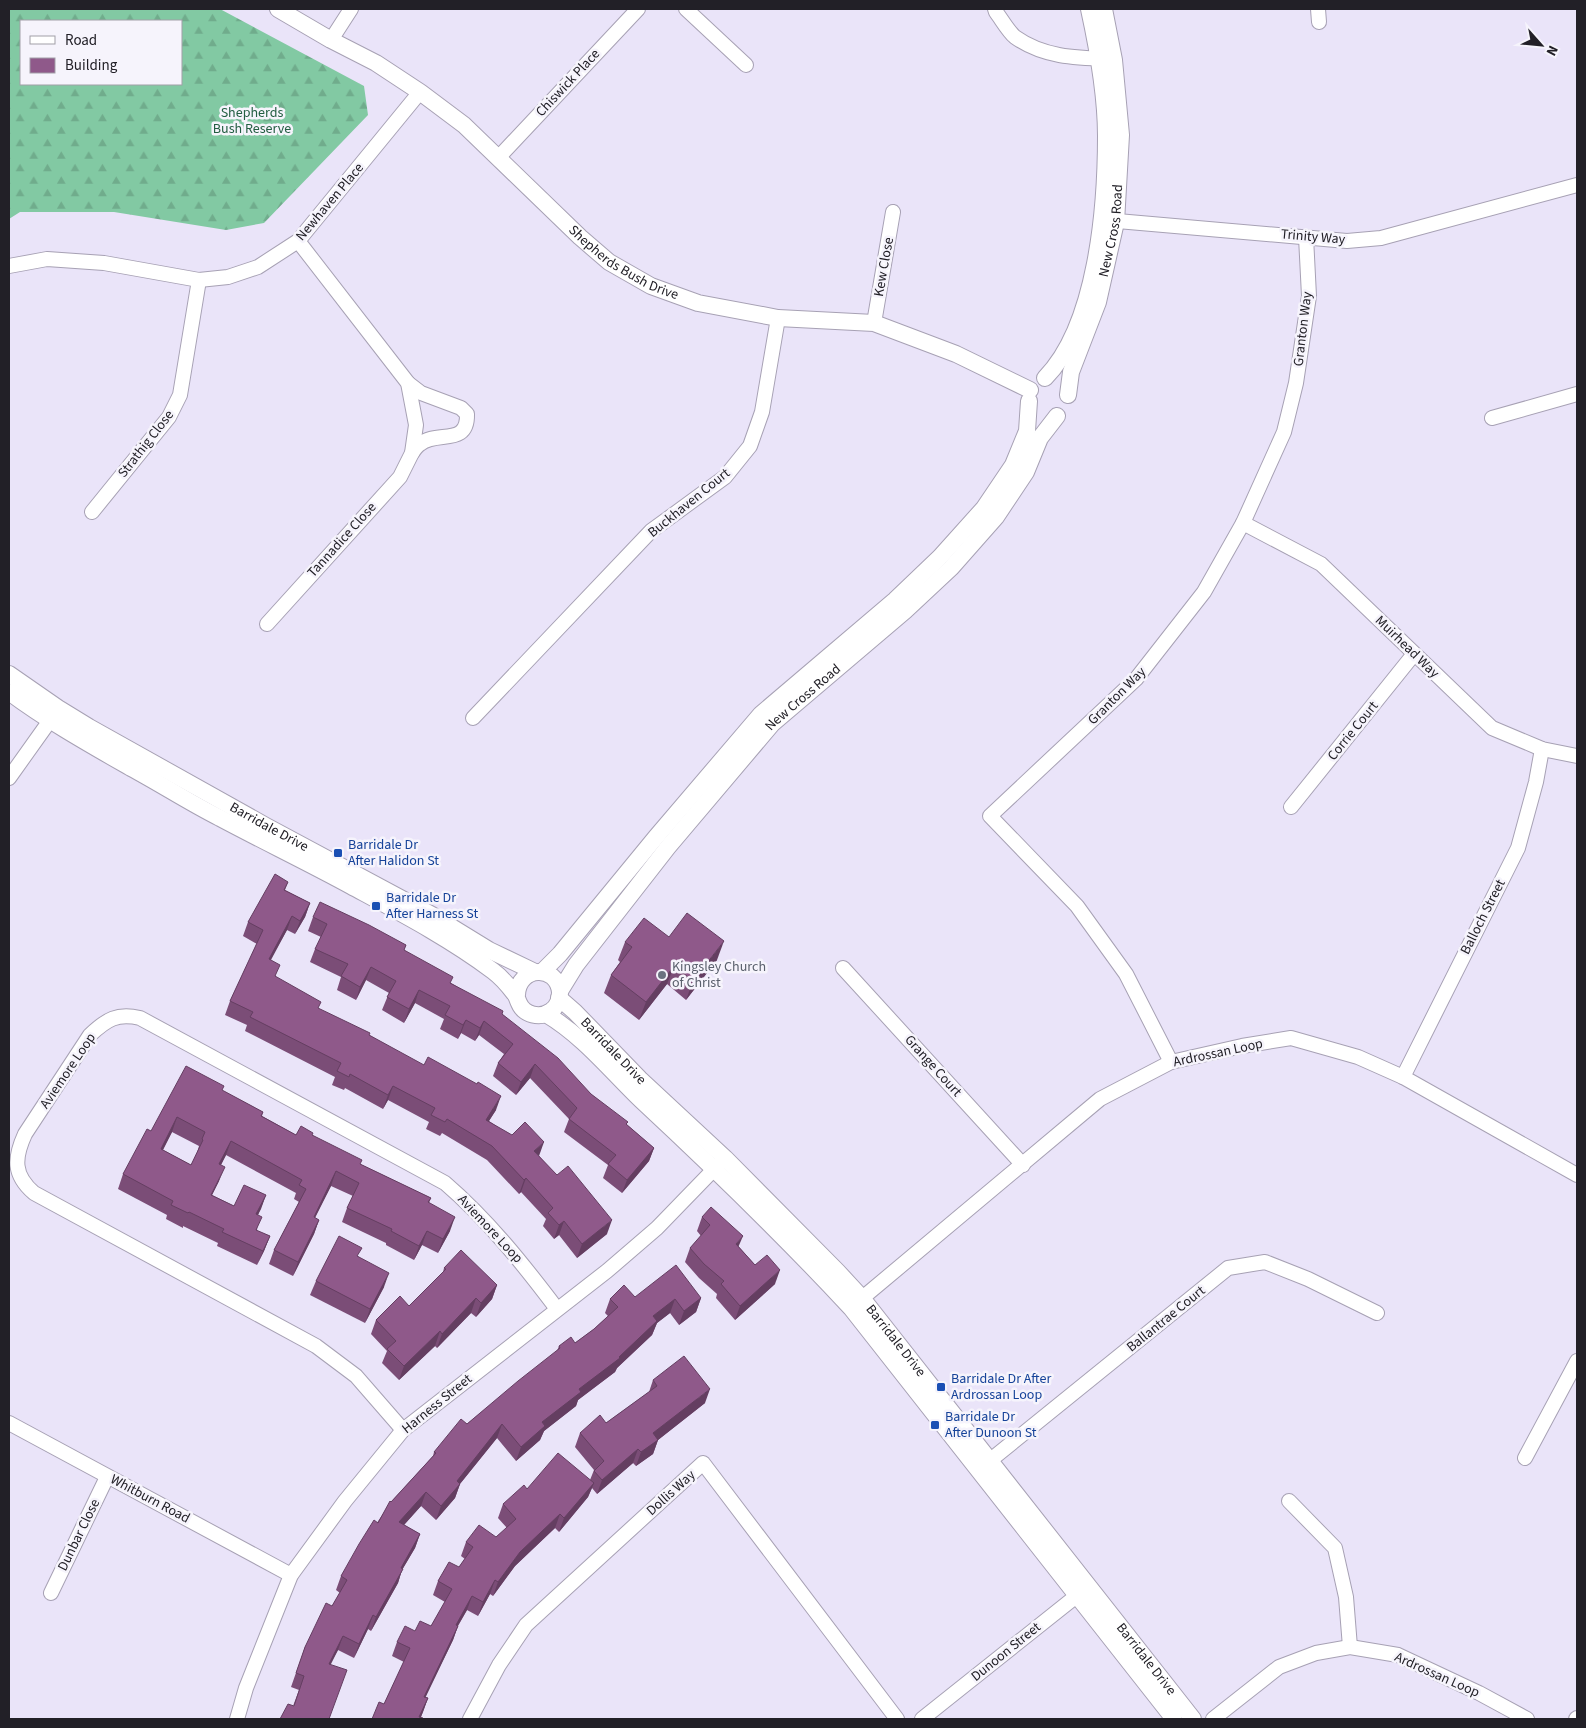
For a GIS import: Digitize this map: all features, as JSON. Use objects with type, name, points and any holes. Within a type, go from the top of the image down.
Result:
[{"type":"street","name":"Shepherds Bush Drive","points":[[278,9],[331,40],[376,63],[420,92],[464,126],[580,237],[609,262],[651,286],[698,303],[778,318],[874,323],[956,354],[1030,395]]},
{"type":"street","points":[[331,40],[351,9]]},
{"type":"street","name":"Chiswick Place","points":[[498,158],[638,9]]},
{"type":"street","points":[[686,9],[746,65]]},
{"type":"street","points":[[995,9],[1014,36],[1036,49],[1069,58],[1107,59]]},
{"type":"street","name":"New Cross Road","points":[[1089,9],[1107,59]]},
{"type":"street","name":"New Cross Road","points":[[1068,395],[1071,372],[1098,302],[1120,135],[1107,59],[1104,9]]},
{"type":"street","name":"Newhaven Place","points":[[9,266],[47,259],[104,263],[199,280],[228,277],[258,268],[298,241],[420,92]]},
{"type":"street","name":"Trinity Way","points":[[1109,220],[1347,241],[1381,238],[1577,185]]},
{"type":"street","name":"Kew Close","points":[[874,323],[893,212]]},
{"type":"street","name":"New Cross Road","points":[[1045,378],[1055,368],[1072,339],[1080,319],[1092,272],[1109,220]]},
{"type":"street","name":"Granton Way","points":[[1171,1062],[1126,974],[1077,906],[990,816],[1136,679],[1204,592],[1243,523],[1284,432],[1296,383],[1309,296],[1306,237]]},
{"type":"street","name":"Tannadice Close","points":[[267,624],[400,477],[412,453],[420,443],[438,437],[455,436],[463,431],[467,423],[467,414],[461,408],[421,393],[408,384],[298,241]]},
{"type":"street","name":"Strathig Close","points":[[92,512],[169,418],[180,395],[199,280]]},
{"type":"street","name":"Buckhaven Court","points":[[473,718],[651,531],[725,478],[750,446],[762,412],[778,318]]},
{"type":"street","points":[[1045,378],[1058,380],[1066,389],[1068,395],[1066,407],[1057,416],[1039,415],[1034,411],[1030,395],[1039,380],[1045,378]]},
{"type":"street","name":"Tannadice Close","points":[[408,384],[416,425],[412,453]]},
{"type":"street","points":[[1492,418],[1577,394]]},
{"type":"street","name":"New Cross Road","points":[[538,972],[560,954],[656,837],[761,714],[895,600],[940,557],[984,508],[1013,465],[1027,431],[1030,395]]},
{"type":"street","name":"New Cross Road","points":[[560,994],[576,965],[668,846],[772,724],[905,611],[951,568],[996,517],[1026,472],[1040,438],[1057,416]]},
{"type":"street","name":"Muirhead Way","points":[[1243,523],[1321,564],[1492,728],[1542,749],[1577,756]]},
{"type":"street","name":"Corrie Court","points":[[1291,807],[1414,654]]},
{"type":"street","name":"Barridale Drive","points":[[9,674],[54,715],[218,817],[316,867],[424,927],[494,972],[517,995]]},
{"type":"street","name":"Barridale Drive","points":[[9,692],[432,915],[489,950],[538,972]]},
{"type":"street","points":[[9,778],[54,715]]},
{"type":"street","name":"Balloch Street","points":[[1403,1077],[1518,848],[1536,782],[1542,749]]},
{"type":"street","name":"Grange Court","points":[[843,968],[1023,1165]]},
{"type":"street","points":[[538,972],[554,978],[560,994],[557,1005],[546,1014],[539,1015],[527,1012],[518,1002],[517,995],[517,989],[523,978],[538,972]]},
{"type":"street","name":"Barridale Drive","points":[[560,994],[720,1164]]},
{"type":"street","name":"Barridale Drive","points":[[546,1014],[579,1037],[608,1068],[720,1164],[838,1272],[856,1303],[1083,1590],[1193,1719]]},
{"type":"street","name":"Aviemore Loop","points":[[402,1430],[356,1376],[316,1346],[34,1193],[25,1185],[19,1175],[17,1164],[18,1149],[25,1134],[90,1035],[102,1024],[114,1018],[127,1015],[140,1018],[445,1183],[472,1207],[528,1270],[557,1309]]},
{"type":"street","name":"Ardrossan Loop","points":[[856,1303],[1100,1099],[1171,1062],[1242,1046],[1291,1038],[1358,1057],[1403,1077],[1577,1175]]},
{"type":"street","name":"Harness Street","points":[[237,1719],[246,1688],[291,1575],[345,1501],[402,1430],[607,1271],[657,1228],[720,1164]]},
{"type":"street","name":"Ballantrae Court","points":[[985,1466],[1228,1268],[1265,1262],[1308,1279],[1377,1313]]},
{"type":"street","points":[[1525,1458],[1577,1361]]},
{"type":"street","name":"Whitburn Road","points":[[9,1423],[291,1575]]},
{"type":"street","name":"Dollis Way","points":[[470,1719],[499,1665],[526,1625],[704,1463],[897,1719]]},
{"type":"street","name":"Dunbar Close","points":[[51,1593],[107,1477]]},
{"type":"street","points":[[1289,1501],[1335,1548],[1346,1597],[1350,1647]]},
{"type":"street","name":"Barridale Drive","points":[[1083,1590],[1174,1719]]},
{"type":"street","name":"Dunoon Street","points":[[922,1719],[1083,1590]]},
{"type":"street","name":"Ardrossan Loop","points":[[1213,1719],[1279,1668],[1316,1653],[1350,1647],[1398,1655],[1479,1693],[1527,1719]]},
{"type":"green space","name":"Shepherds Bush Reserve","points":[[9,9],[220,9],[364,86],[368,115],[264,223],[226,230],[114,212],[20,212],[9,219]]},
{"type":"building","points":[[275,874],[288,882],[284,890],[310,903],[300,921],[292,916],[269,959],[280,965],[275,976],[321,1002],[318,1008],[370,1033],[369,1035],[424,1065],[428,1057],[477,1084],[478,1082],[501,1096],[486,1120],[512,1135],[525,1122],[544,1142],[534,1151],[557,1175],[568,1166],[612,1220],[582,1244],[564,1221],[559,1225],[548,1213],[553,1208],[526,1178],[524,1180],[492,1146],[447,1119],[445,1122],[431,1115],[435,1108],[393,1086],[388,1095],[350,1074],[349,1077],[337,1071],[341,1063],[250,1017],[253,1012],[230,1001],[263,930],[248,922]]},
{"type":"building","points":[[320,902],[406,945],[404,950],[453,977],[450,983],[503,1011],[502,1014],[558,1058],[591,1094],[628,1122],[626,1124],[654,1148],[627,1180],[608,1164],[616,1155],[569,1119],[577,1108],[535,1064],[521,1082],[498,1063],[513,1044],[484,1021],[480,1028],[466,1020],[463,1025],[445,1015],[450,1006],[419,990],[409,1009],[387,997],[396,981],[371,967],[360,987],[341,976],[348,964],[315,949],[327,924],[313,917]]},
{"type":"building","name":"Kingsley Church of Christ","points":[[687,913],[724,941],[693,981],[674,966],[646,1002],[611,975],[632,947],[625,942],[644,918],[669,937]]},
{"type":"building","points":[[186,1066],[224,1086],[222,1090],[263,1112],[261,1116],[296,1135],[301,1126],[313,1133],[312,1135],[362,1160],[360,1164],[431,1198],[428,1202],[455,1217],[443,1239],[427,1231],[419,1246],[391,1231],[392,1229],[347,1208],[359,1183],[336,1171],[314,1217],[319,1220],[298,1262],[274,1250],[306,1189],[299,1185],[302,1180],[231,1141],[219,1164],[225,1167],[211,1195],[234,1206],[244,1185],[266,1195],[256,1214],[262,1217],[256,1230],[270,1236],[263,1251],[222,1232],[224,1229],[171,1205],[173,1201],[123,1174],[147,1129],[151,1131]],"holes":[[[177,1117],[205,1132],[191,1165],[161,1149]]]},
{"type":"building","points":[[711,1207],[743,1236],[736,1244],[755,1265],[767,1255],[780,1270],[740,1306],[721,1284],[724,1281],[704,1264],[690,1248],[710,1225],[702,1217]]},
{"type":"building","points":[[339,1236],[362,1248],[357,1256],[389,1273],[370,1309],[316,1281]]},
{"type":"building","points":[[461,1250],[497,1285],[481,1303],[476,1298],[442,1334],[440,1331],[404,1366],[387,1349],[396,1341],[376,1320],[400,1296],[409,1306],[446,1269],[444,1268]]},
{"type":"building","points":[[676,1265],[701,1298],[684,1311],[675,1299],[653,1316],[657,1321],[620,1358],[579,1389],[581,1392],[542,1422],[545,1426],[521,1447],[502,1424],[457,1481],[460,1484],[441,1506],[426,1492],[399,1522],[420,1534],[376,1617],[373,1615],[359,1644],[343,1636],[329,1664],[347,1670],[329,1719],[280,1719],[288,1704],[294,1706],[304,1676],[296,1673],[305,1647],[326,1603],[332,1606],[347,1580],[341,1576],[359,1544],[374,1520],[378,1523],[390,1501],[436,1453],[434,1452],[461,1419],[467,1424],[571,1337],[575,1343],[594,1329],[618,1307],[610,1299],[624,1285],[635,1297]]},
{"type":"building","points":[[684,1356],[710,1389],[653,1433],[658,1440],[641,1452],[638,1449],[602,1480],[594,1471],[604,1461],[580,1433],[600,1415],[606,1423],[657,1386],[653,1380]]},
{"type":"building","points":[[558,1453],[594,1483],[564,1518],[560,1514],[520,1552],[498,1582],[495,1580],[483,1602],[472,1596],[456,1625],[458,1626],[424,1697],[428,1698],[419,1717],[423,1718],[372,1719],[379,1702],[384,1704],[410,1648],[397,1642],[405,1626],[415,1631],[420,1621],[431,1626],[452,1589],[438,1581],[449,1562],[459,1567],[473,1547],[466,1542],[479,1525],[496,1537],[516,1519],[503,1504],[524,1485],[527,1489]]},
{"type":"place","name":"Barridale Dr After Halidon St","points":[[338,853]]},
{"type":"place","name":"Barridale Dr After Harness St","points":[[376,906]]},
{"type":"place","name":"Kingsley Church of Christ","points":[[662,975]]},
{"type":"place","name":"Barridale Dr After Ardrossan Loop","points":[[941,1387]]},
{"type":"place","name":"Barridale Dr After Dunoon St","points":[[935,1425]]}]
